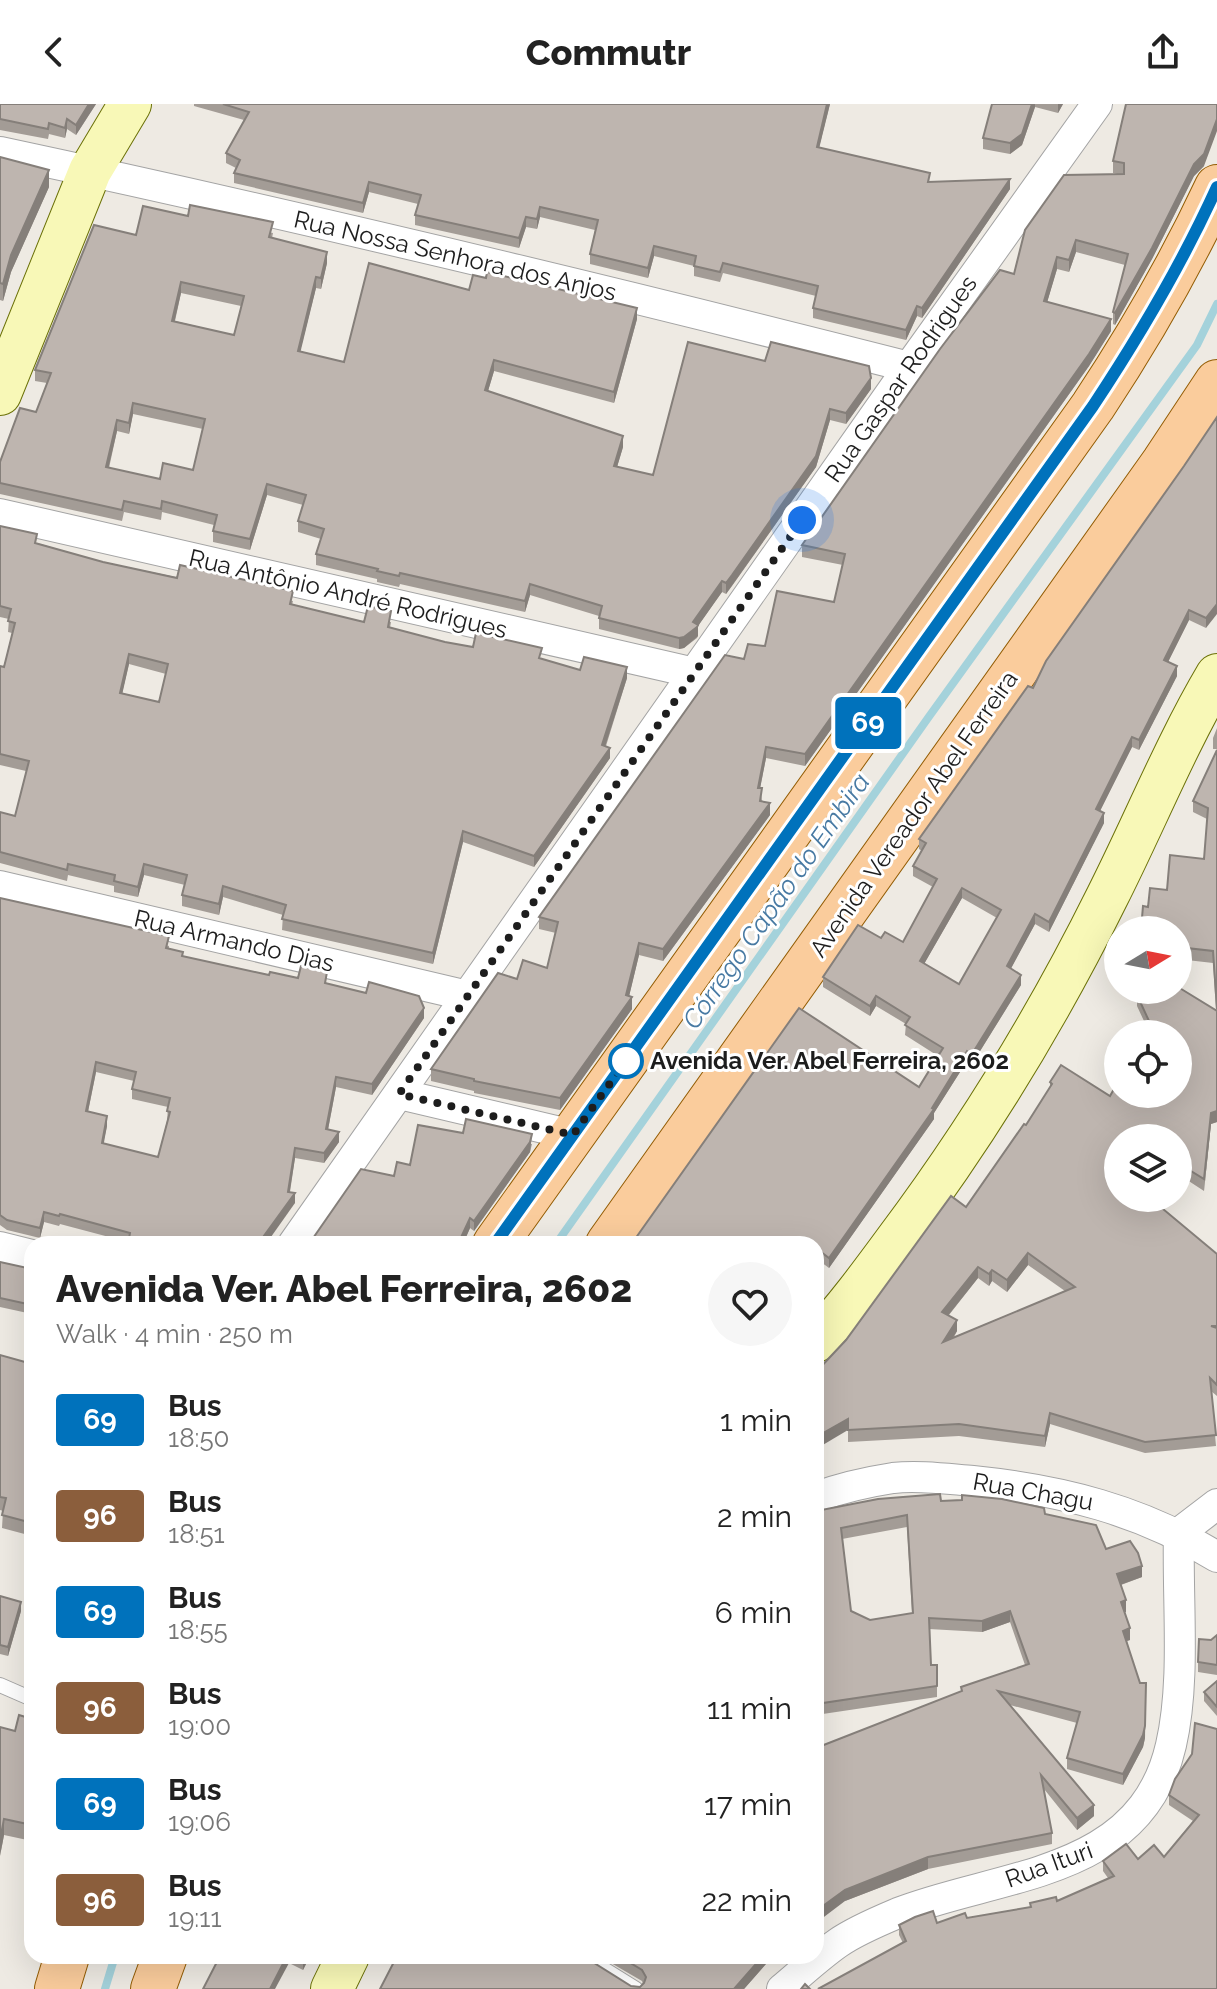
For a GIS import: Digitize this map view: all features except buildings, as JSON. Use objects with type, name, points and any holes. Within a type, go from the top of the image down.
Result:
[{"type":"main road","points":[[501,1236],[1093,406],[1151,316],[1186,254],[1217,187]]},
{"type":"main road","name":"Avenida Vereador Abel Ferreira","points":[[614,1236],[1164,462],[1217,382]]},
{"type":"main road","points":[[57,1989],[65,1964]]},
{"type":"main road","points":[[153,1989],[162,1964]]},
{"type":"street","points":[[4,374],[90,171],[130,104]]},
{"type":"street","name":"Rua Gaspar Rodrigues","points":[[299,1236],[1097,104]]},
{"type":"street","name":"Rua Nossa Senhora dos Anjos","points":[[0,152],[203,195],[909,367]]},
{"type":"street","name":"Rua Antônio André Rodrigues","points":[[0,514],[695,673]]},
{"type":"street","points":[[824,1333],[918,1211],[987,1110],[1106,900],[1217,675]]},
{"type":"street","name":"Rua Armando Dias","points":[[0,886],[468,996]]},
{"type":"street","points":[[399,1094],[573,1135]]},
{"type":"street","points":[[0,1247],[24,1253]]},
{"type":"street","name":"Rua Chagu","points":[[824,1492],[896,1478],[1016,1485],[1105,1504],[1179,1533],[1217,1557]]},
{"type":"street","points":[[1179,1533],[1217,1504]]},
{"type":"street","name":"Rua Ituri","points":[[824,1954],[840,1941],[899,1913],[1049,1869],[1100,1847],[1127,1826],[1155,1790],[1171,1745],[1179,1671],[1179,1533]]},
{"type":"street","points":[[332,1989],[344,1964]]},
{"type":"street","name":"Rua Ituri","points":[[782,1989],[812,1964]]},
{"type":"lane","points":[[0,1685],[24,1696]]},
{"type":"lane","points":[[596,1964],[636,1989]]},
{"type":"waterway","name":"Córrego Capão do Embira","points":[[562,1236],[928,718],[1197,345],[1217,304]]},
{"type":"waterway","name":"Córrego Capão do Embira","points":[[105,1989],[113,1964]]},
{"type":"bus line","name":"69","points":[[501,1236],[1093,406],[1144,329],[1186,254],[1217,187]]},
{"type":"place","name":"Avenida Ver. Abel Ferreira, 2602","points":[[626,1061]]},
{"type":"route","points":[[626,1061],[573,1135],[399,1094],[802,520]]}]
